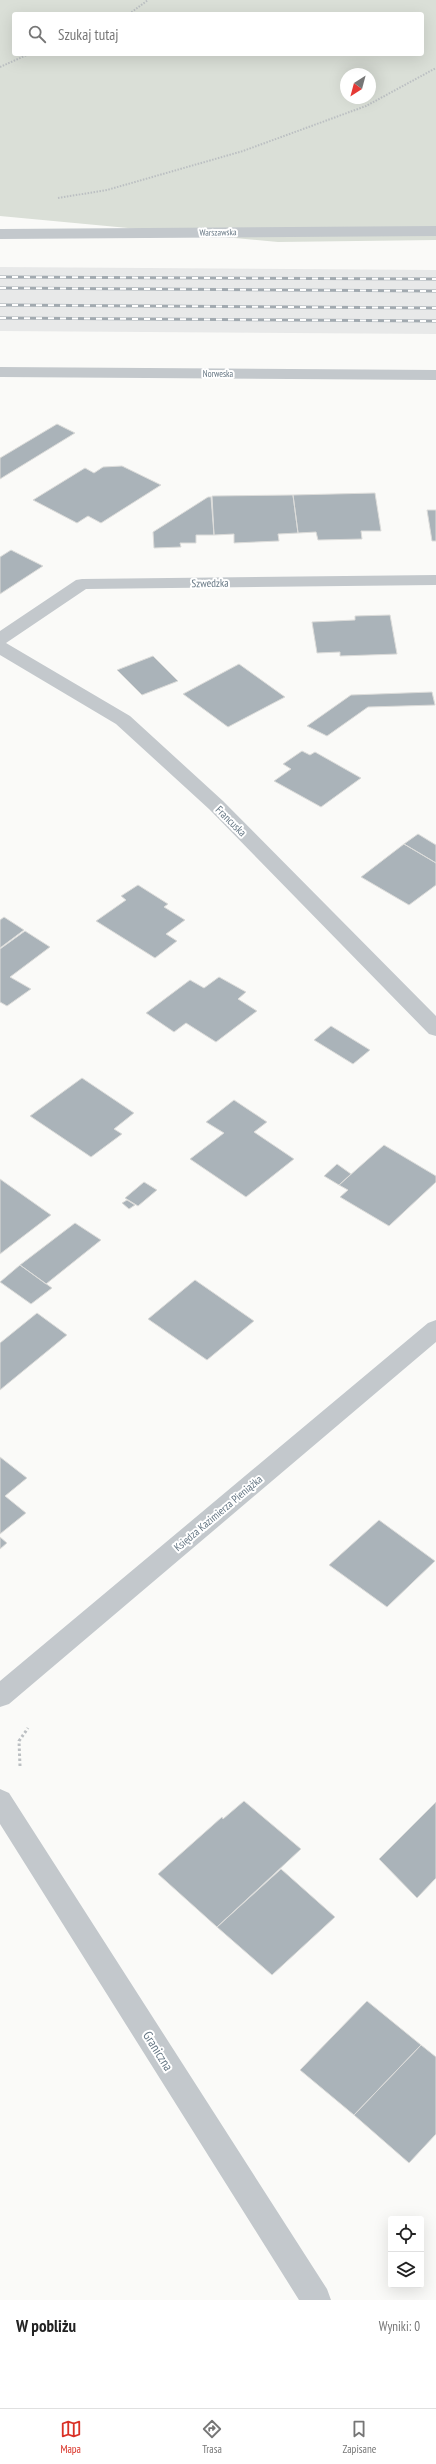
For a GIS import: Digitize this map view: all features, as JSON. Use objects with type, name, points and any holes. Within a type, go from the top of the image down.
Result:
[{"type":"street","name":"Warszawska","points":[[0,234],[436,231]]},
{"type":"street","name":"Norweska","points":[[0,372],[436,375]]},
{"type":"street","name":"Szwedzka","points":[[0,639],[82,584],[436,580]]},
{"type":"street","name":"Francuska","points":[[0,647],[123,720],[216,805],[436,1029]]},
{"type":"street","name":"Księdza Kazimierza Pieniążka","points":[[0,1696],[436,1329]]},
{"type":"street","name":"Graniczna","points":[[0,1801],[316,2300]]},
{"type":"path","points":[[132,12],[148,0]]},
{"type":"path","points":[[0,67],[25,56]]},
{"type":"path","points":[[54,199],[108,190],[243,151],[366,106],[436,68]]},
{"type":"path","points":[[21,1769],[16,1745],[20,1735],[30,1726]]},
{"type":"shaded area","points":[[0,0],[436,0],[436,240],[278,242],[0,216]]},
{"type":"shaded area","points":[[0,267],[436,270],[436,334],[0,331]]},
{"type":"building","points":[[57,424],[75,433],[0,479],[0,458]]},
{"type":"building","points":[[122,466],[161,485],[101,523],[88,516],[77,523],[33,500],[85,468],[94,473],[103,467]]},
{"type":"building","points":[[375,493],[381,531],[361,531],[362,539],[318,540],[316,532],[298,533],[293,495]]},
{"type":"building","points":[[293,495],[298,533],[278,534],[279,541],[234,543],[234,534],[214,535],[212,496]]},
{"type":"building","points":[[208,497],[211,497],[214,535],[196,535],[196,543],[180,543],[181,547],[154,548],[153,532]]},
{"type":"building","points":[[427,510],[436,510],[436,541],[432,541]]},
{"type":"building","points":[[11,550],[43,566],[0,594],[0,557]]},
{"type":"building","points":[[390,615],[397,654],[340,656],[340,652],[317,653],[312,622],[355,620],[355,616]]},
{"type":"building","points":[[153,656],[178,681],[142,695],[117,670]]},
{"type":"building","points":[[239,664],[285,697],[228,727],[183,694]]},
{"type":"building","points":[[432,692],[435,705],[368,707],[327,736],[307,726],[351,695]]},
{"type":"building","points":[[302,751],[310,755],[315,752],[361,778],[321,807],[274,781],[291,769],[283,764]]},
{"type":"building","points":[[418,834],[436,845],[436,863],[404,844]]},
{"type":"building","points":[[404,844],[436,863],[436,885],[409,905],[361,877]]},
{"type":"building","points":[[138,885],[168,904],[164,907],[185,920],[166,934],[177,941],[155,958],[96,921],[126,900],[121,896]]},
{"type":"building","points":[[4,917],[24,930],[0,948],[0,920]]},
{"type":"building","points":[[25,931],[50,947],[10,977],[31,989],[7,1006],[0,1002],[0,949]]},
{"type":"building","points":[[219,977],[246,992],[238,999],[257,1011],[216,1042],[186,1023],[174,1032],[146,1013],[190,980],[204,988]]},
{"type":"building","points":[[331,1026],[370,1050],[353,1064],[314,1040]]},
{"type":"building","points":[[82,1078],[134,1113],[114,1129],[122,1134],[91,1157],[30,1116]]},
{"type":"building","points":[[234,1100],[267,1122],[254,1132],[294,1159],[246,1197],[190,1159],[224,1133],[206,1122]]},
{"type":"building","points":[[384,1145],[436,1176],[436,1182],[389,1226],[340,1197],[348,1190],[339,1185]]},
{"type":"building","points":[[337,1164],[351,1174],[339,1185],[324,1176]]},
{"type":"building","points":[[0,1179],[51,1215],[0,1254]]},
{"type":"building","points":[[144,1182],[157,1190],[138,1206],[125,1198]]},
{"type":"building","points":[[127,1200],[135,1205],[129,1209],[122,1203]]},
{"type":"building","points":[[75,1223],[101,1240],[46,1284],[20,1265]]},
{"type":"building","points":[[20,1265],[52,1288],[31,1304],[0,1282]]},
{"type":"building","points":[[195,1280],[254,1321],[207,1360],[148,1319]]},
{"type":"building","points":[[37,1313],[67,1335],[0,1390],[0,1343]]},
{"type":"building","points":[[0,1457],[27,1478],[5,1496],[26,1513],[0,1534]]},
{"type":"building","points":[[379,1520],[435,1561],[387,1607],[329,1565]]},
{"type":"building","points":[[0,1537],[7,1543],[0,1549]]},
{"type":"building","points":[[244,1801],[301,1849],[217,1927],[158,1874],[222,1817],[223,1819]]},
{"type":"building","points":[[436,1802],[436,1878],[417,1898],[379,1859]]},
{"type":"building","points":[[281,1869],[335,1917],[272,1975],[217,1927]]},
{"type":"building","points":[[367,2001],[421,2045],[354,2115],[300,2070]]},
{"type":"building","points":[[421,2045],[436,2057],[436,2134],[409,2163],[354,2115]]},
{"type":"railway","points":[[0,277],[436,279]]},
{"type":"railway","points":[[0,288],[436,291]]},
{"type":"railway","points":[[0,305],[436,308]]},
{"type":"railway","points":[[0,318],[436,321]]}]
